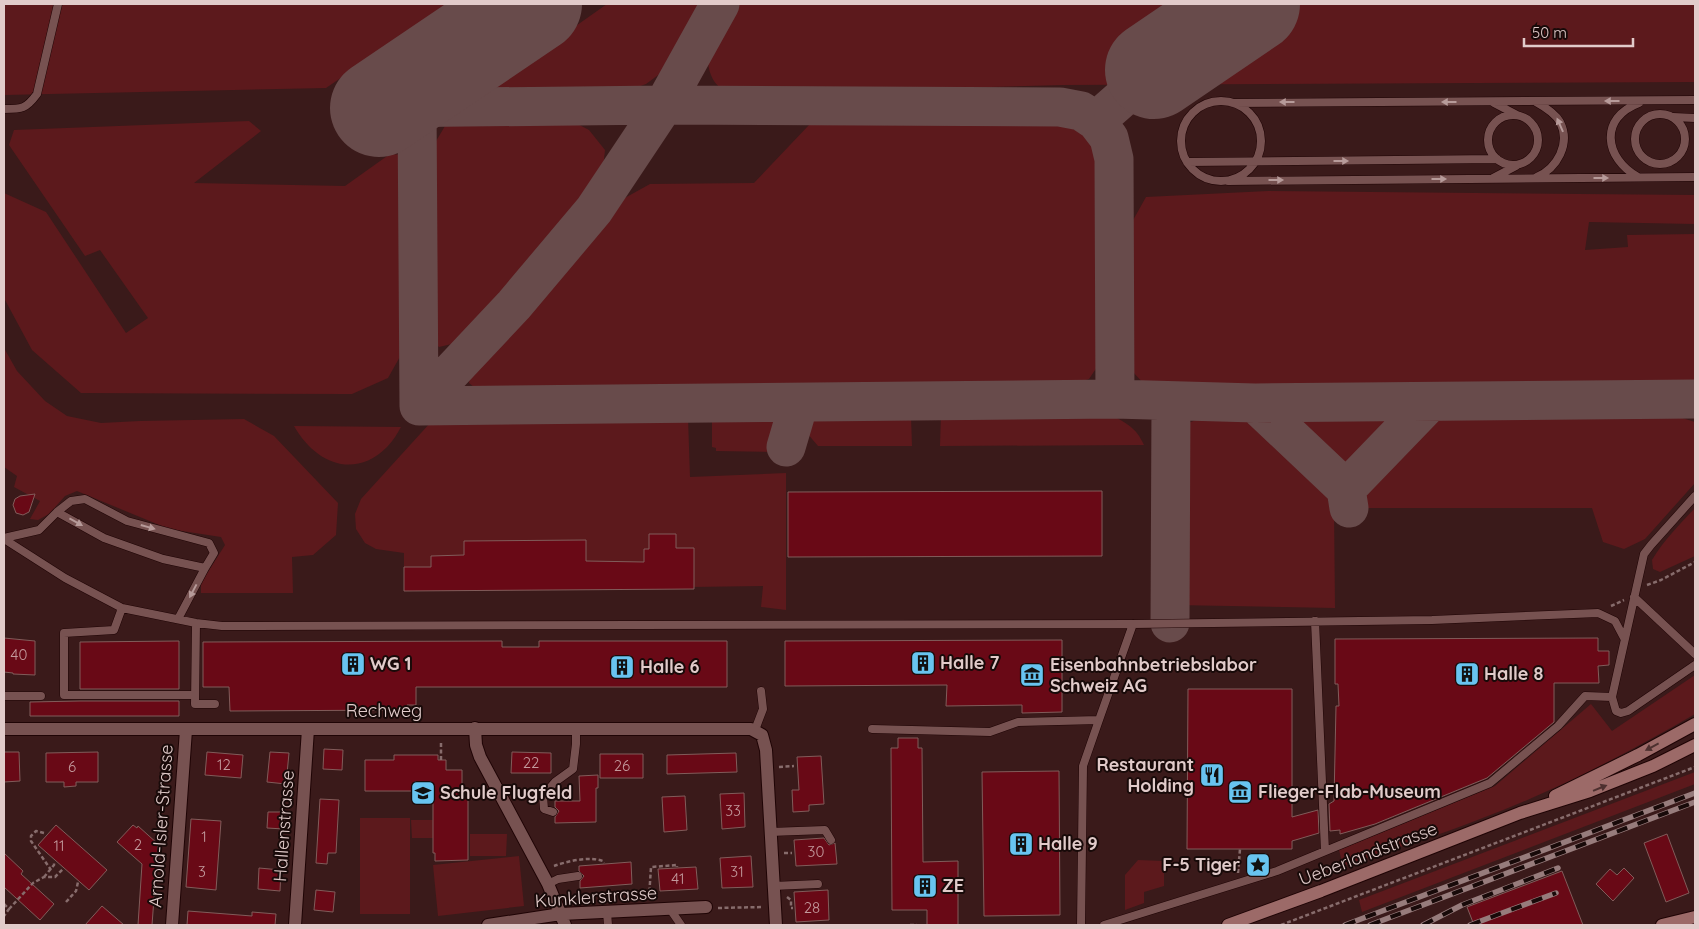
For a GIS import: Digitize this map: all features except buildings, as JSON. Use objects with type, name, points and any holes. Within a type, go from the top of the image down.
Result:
[{"type":"main road","name":"Ueberlandstrasse","points":[[1520,813],[1638,755],[1695,724]]},
{"type":"main road","name":"Ueberlandstrasse","points":[[1228,925],[1321,891],[1520,813],[1590,792],[1653,766],[1695,745]]},
{"type":"main road","points":[[1662,925],[1695,917]]},
{"type":"street","points":[[475,728],[476,746],[480,757],[548,884],[563,920]]},
{"type":"street","name":"Rechweg","points":[[4,729],[747,728],[758,733]]},
{"type":"street","name":"Hallenstrasse","points":[[296,925],[308,729]]},
{"type":"street","name":"Arnold-Isler-Strasse","points":[[172,925],[186,730]]},
{"type":"street","points":[[758,733],[766,750],[776,925]]},
{"type":"street","name":"Kunklerstrasse","points":[[489,925],[563,920],[607,912],[706,907]]},
{"type":"lane","points":[[4,109],[19,109],[28,106],[37,94],[58,4]]},
{"type":"lane","points":[[1673,118],[1680,123],[1684,131],[1686,139],[1684,148],[1673,161],[1665,164],[1648,162],[1641,156],[1635,140],[1639,125],[1651,116],[1684,100]]},
{"type":"lane","points":[[1695,100],[1233,103],[1220,101],[1206,104],[1195,110],[1187,120],[1182,132],[1181,145],[1187,162],[1192,169],[1202,177],[1214,181],[1695,177]]},
{"type":"lane","points":[[1490,101],[1504,106],[1533,124],[1538,140],[1537,149],[1526,162],[1491,179]]},
{"type":"lane","points":[[1534,101],[1549,109],[1560,121],[1564,134],[1563,148],[1556,163],[1546,173],[1535,178]]},
{"type":"lane","points":[[1639,177],[1627,170],[1618,161],[1611,148],[1611,132],[1617,118],[1628,107],[1645,101]]},
{"type":"lane","points":[[1228,181],[1240,177],[1250,169],[1256,161],[1261,145],[1260,132],[1255,119],[1246,109],[1233,103]]},
{"type":"lane","points":[[1658,114],[1673,118],[1695,118]]},
{"type":"lane","points":[[1497,159],[1490,149],[1488,141],[1492,126],[1504,117],[1519,116]]},
{"type":"lane","points":[[1187,162],[1497,159],[1509,165],[1518,165]]},
{"type":"lane","points":[[1656,164],[1679,177]]},
{"type":"lane","points":[[1695,496],[1644,554],[1612,697],[1616,711],[1621,713],[1628,711],[1695,665]]},
{"type":"lane","points":[[4,538],[39,530],[71,501],[85,499],[127,521],[208,543],[214,553],[178,619]]},
{"type":"lane","points":[[57,512],[104,538],[163,559],[205,568]]},
{"type":"lane","points":[[4,538],[65,578],[122,608],[196,623],[222,626],[1133,624],[1432,620],[1598,613],[1615,621],[1624,638]]},
{"type":"lane","points":[[1634,597],[1695,654]]},
{"type":"lane","points":[[122,608],[114,630],[64,632],[64,695],[195,696]]},
{"type":"lane","points":[[1315,621],[1325,851]]},
{"type":"lane","points":[[196,623],[195,704],[215,704]]},
{"type":"lane","points":[[1081,925],[1083,766],[1133,624]]},
{"type":"lane","points":[[758,733],[763,709],[761,691]]},
{"type":"lane","points":[[4,696],[41,696]]},
{"type":"lane","points":[[1104,925],[1277,871],[1490,783],[1558,726],[1585,696],[1612,697]]},
{"type":"lane","points":[[872,729],[990,732],[1018,722],[1100,720]]},
{"type":"lane","points":[[553,812],[544,809],[543,796],[555,782],[573,769],[576,728]]},
{"type":"lane","points":[[770,832],[825,830],[831,840]]},
{"type":"lane","points":[[548,884],[558,879],[578,876]]},
{"type":"lane","points":[[774,886],[818,884]]},
{"type":"lane","points":[[670,909],[681,925]]},
{"type":"lane","points":[[607,912],[608,925]]},
{"type":"path","points":[[441,736],[441,760]]},
{"type":"path","points":[[775,767],[794,766]]},
{"type":"path","points":[[1281,925],[1695,767]]},
{"type":"path","points":[[468,798],[481,798]]},
{"type":"path","points":[[44,833],[36,831],[30,836],[31,841],[51,870]]},
{"type":"path","points":[[1238,883],[1240,849]]},
{"type":"path","points":[[541,871],[580,860],[598,859],[604,861],[604,863]]},
{"type":"path","points":[[44,878],[54,865],[54,861]]},
{"type":"path","points":[[649,910],[651,867],[677,865],[677,867]]},
{"type":"path","points":[[4,916],[33,883],[44,878],[54,877],[63,869]]},
{"type":"path","points":[[66,902],[76,891],[78,882]]},
{"type":"path","points":[[4,904],[9,909]]},
{"type":"path","points":[[706,907],[710,909],[774,906]]},
{"type":"path","points":[[910,925],[917,924]]},
{"type":"shaded area","points":[[4,4],[449,4],[326,88],[4,95]]},
{"type":"shaded area","points":[[607,4],[703,4],[672,65],[646,84],[618,94],[493,96],[485,90]]},
{"type":"shaded area","points":[[733,4],[1695,4],[1695,82],[1064,85],[734,94],[727,92],[717,85],[711,75],[708,62],[708,55]]},
{"type":"shaded area","points":[[472,117],[570,120],[589,130],[605,150],[602,177],[546,253],[460,342],[439,347],[429,336],[429,153],[445,126]]},
{"type":"shaded area","points":[[1053,118],[1088,137],[1104,169],[1103,358],[1089,379],[1055,390],[484,395],[469,383],[472,360],[531,300],[614,204],[650,184],[754,183],[809,125]]},
{"type":"shaded area","points":[[249,121],[261,131],[194,183],[345,186],[390,154],[403,155],[406,346],[388,378],[352,394],[81,393],[32,350],[4,298],[4,193],[46,212],[126,333],[148,318],[100,250],[85,256],[9,145],[14,130]]},
{"type":"shaded area","points":[[1268,191],[1695,195],[1695,224],[1589,222],[1585,250],[1628,247],[1627,235],[1695,234],[1695,391],[1167,392],[1145,385],[1134,373],[1129,361],[1126,301],[1127,231],[1146,197]]},
{"type":"shaded area","points":[[4,348],[17,371],[45,401],[67,416],[101,423],[244,419],[274,436],[338,503],[336,535],[313,555],[292,557],[293,593],[201,593],[201,583],[225,545],[221,537],[169,529],[77,491],[65,496],[49,514],[38,520],[30,519],[40,501],[14,487],[17,476],[4,467]]},
{"type":"shaded area","points":[[1660,411],[1695,422],[1695,483],[1645,539],[1624,549],[1603,542],[1592,508],[1334,508],[1335,608],[1174,605],[1176,442],[1188,423],[1207,416],[1243,415]]},
{"type":"shaded area","points":[[941,413],[1110,414],[1134,430],[1144,445],[940,446]]},
{"type":"shaded area","points":[[822,415],[911,416],[912,446],[818,446],[807,433],[808,424]]},
{"type":"shaded area","points":[[715,416],[752,416],[770,420],[783,431],[786,447],[781,446],[780,452],[716,451],[716,448],[712,447],[712,422],[716,421]]},
{"type":"shaded area","points":[[688,417],[690,477],[786,473],[786,610],[761,607],[763,586],[404,591],[404,553],[376,549],[365,543],[356,529],[355,514],[361,499],[431,422]]},
{"type":"shaded area","points":[[294,426],[401,427],[389,445],[374,457],[362,463],[349,465],[336,463],[324,458],[313,450]]},
{"type":"shaded area","points":[[1695,508],[1695,556],[1660,572],[1653,569],[1652,560],[1672,533]]},
{"type":"shaded area","points":[[1695,675],[1695,714],[1643,743],[1563,784],[1508,808],[1446,832],[1343,866],[1339,850],[1495,786],[1591,704],[1612,731]]},
{"type":"shaded area","points":[[1695,772],[1695,784],[1362,912],[1359,900]]},
{"type":"shaded area","points":[[360,818],[410,818],[410,914],[360,914]]},
{"type":"shaded area","points":[[411,820],[433,820],[433,838],[412,838]]},
{"type":"shaded area","points":[[470,834],[507,834],[506,856],[470,856]]},
{"type":"shaded area","points":[[519,856],[524,906],[438,916],[433,865]]},
{"type":"shaded area","points":[[1138,860],[1164,861],[1164,886],[1144,892],[1144,903],[1125,910],[1125,875]]},
{"type":"taxiway","points":[[419,406],[514,305],[594,210],[664,105],[720,4]]},
{"type":"taxiway","points":[[1096,121],[1154,70]]},
{"type":"taxiway","points":[[379,108],[664,105],[1060,107],[1081,111],[1096,121],[1109,138],[1114,159],[1115,399]]},
{"type":"taxiway","points":[[417,108],[419,406]]},
{"type":"taxiway","points":[[419,406],[1115,399],[1255,403],[1695,399]]},
{"type":"taxiway","points":[[1170,623],[1171,401]]},
{"type":"taxiway","points":[[786,447],[799,403]]},
{"type":"taxiway","points":[[1255,403],[1346,489]]},
{"type":"taxiway","points":[[1349,508],[1346,489],[1429,403]]},
{"type":"runway","points":[[379,108],[533,4]]},
{"type":"runway","points":[[1154,70],[1251,4]]},
{"type":"railway","points":[[1345,925],[1695,793]]},
{"type":"railway","points":[[1370,925],[1695,802]]},
{"type":"railway","points":[[1423,925],[1462,905],[1558,868]]},
{"type":"railway","points":[[1470,925],[1556,893]]},
{"type":"place","name":"Halle 7","points":[[923,663]]},
{"type":"place","name":"WG 1","points":[[353,664]]},
{"type":"place","name":"Halle 6","points":[[622,667]]},
{"type":"place","name":"Halle 8","points":[[1467,674]]},
{"type":"place","name":"Eisenbahnbetriebslabor Schweiz AG","points":[[1032,675]]},
{"type":"place","name":"Restaurant Holding","points":[[1212,775]]},
{"type":"place","name":"Flieger-Flab-Museum","points":[[1240,792]]},
{"type":"place","name":"Schule Flugfeld","points":[[423,793]]},
{"type":"place","name":"Halle 9","points":[[1021,844]]},
{"type":"place","name":"F-5 Tiger","points":[[1258,865]]},
{"type":"place","name":"ZE","points":[[925,886]]}]
